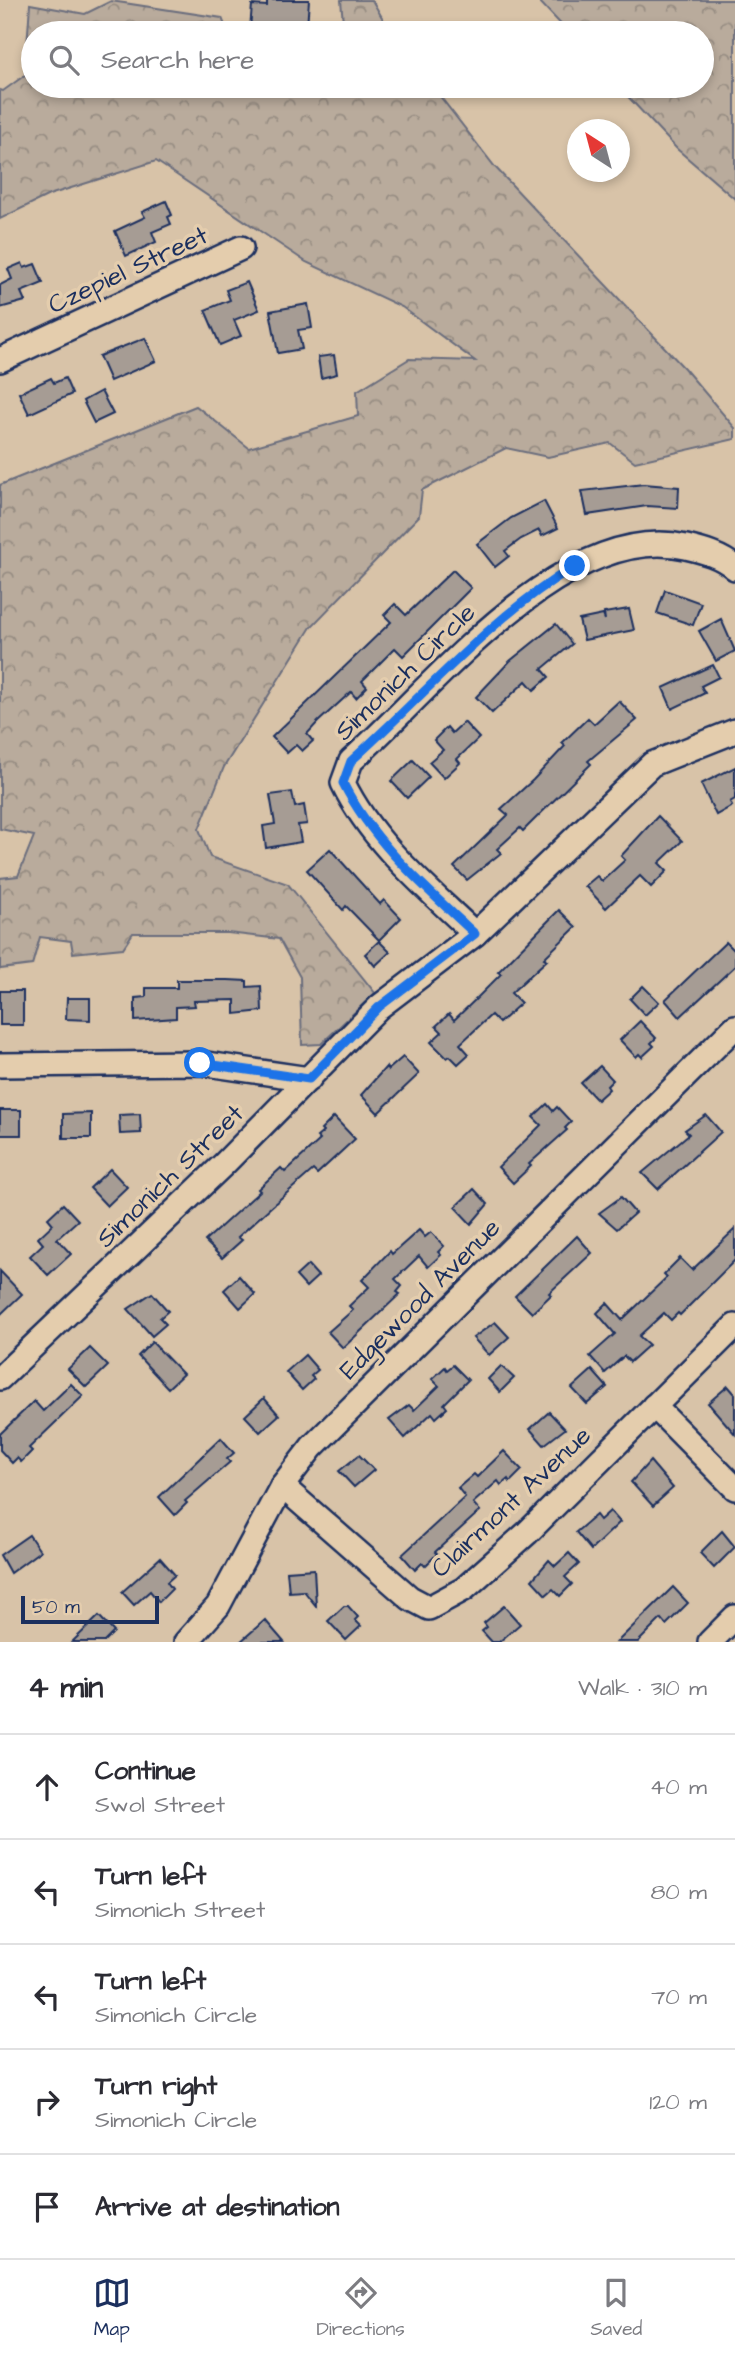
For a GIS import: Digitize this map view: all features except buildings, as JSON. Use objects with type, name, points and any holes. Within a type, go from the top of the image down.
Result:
[{"type":"street","name":"Czepiel Street","points":[[0,360],[241,248]]},
{"type":"street","name":"Simonich Circle","points":[[475,934],[408,871],[368,824],[343,783],[351,761],[491,626],[534,592],[575,566],[612,552],[665,542],[704,551],[735,568]]},
{"type":"street","points":[[475,934],[652,764],[735,731]]},
{"type":"street","name":"Simonich Street","points":[[0,1378],[309,1079],[379,1007],[475,934]]},
{"type":"street","name":"Edgewood Avenue","points":[[187,1642],[218,1606],[231,1586],[282,1486],[312,1447],[735,1027]]},
{"type":"street","points":[[0,1065],[200,1063],[309,1079]]},
{"type":"street","name":"Clairmont Avenue","points":[[282,1486],[410,1598],[429,1608],[464,1589],[518,1541],[735,1326]]},
{"type":"street","points":[[654,1406],[735,1488]]},
{"type":"street","points":[[710,1642],[735,1617]]},
{"type":"green space","points":[[341,0],[372,0],[384,21],[343,21]]},
{"type":"green space","points":[[538,0],[735,0],[735,199],[677,149],[629,98],[714,98],[714,21],[558,21]]},
{"type":"green space","points":[[111,1],[222,18],[223,21],[29,21],[30,4],[85,14]]},
{"type":"green space","points":[[21,78],[21,98],[441,98],[495,167],[684,368],[735,428],[735,439],[635,462],[610,443],[548,457],[506,448],[422,490],[419,516],[311,627],[224,767],[199,829],[210,857],[288,884],[375,993],[321,1044],[302,1045],[300,977],[279,939],[228,933],[133,933],[123,948],[73,953],[71,941],[40,937],[32,965],[0,969],[0,878],[18,876],[34,836],[0,829],[0,485],[196,406],[249,448],[358,416],[357,391],[409,359],[475,361],[402,307],[306,262],[156,161],[49,195],[0,219],[0,90],[3,91]]},
{"type":"route","points":[[200,1063],[309,1079],[379,1007],[475,934],[408,871],[368,824],[352,802],[343,783],[351,761],[392,725],[491,626],[534,592],[575,566]]}]
